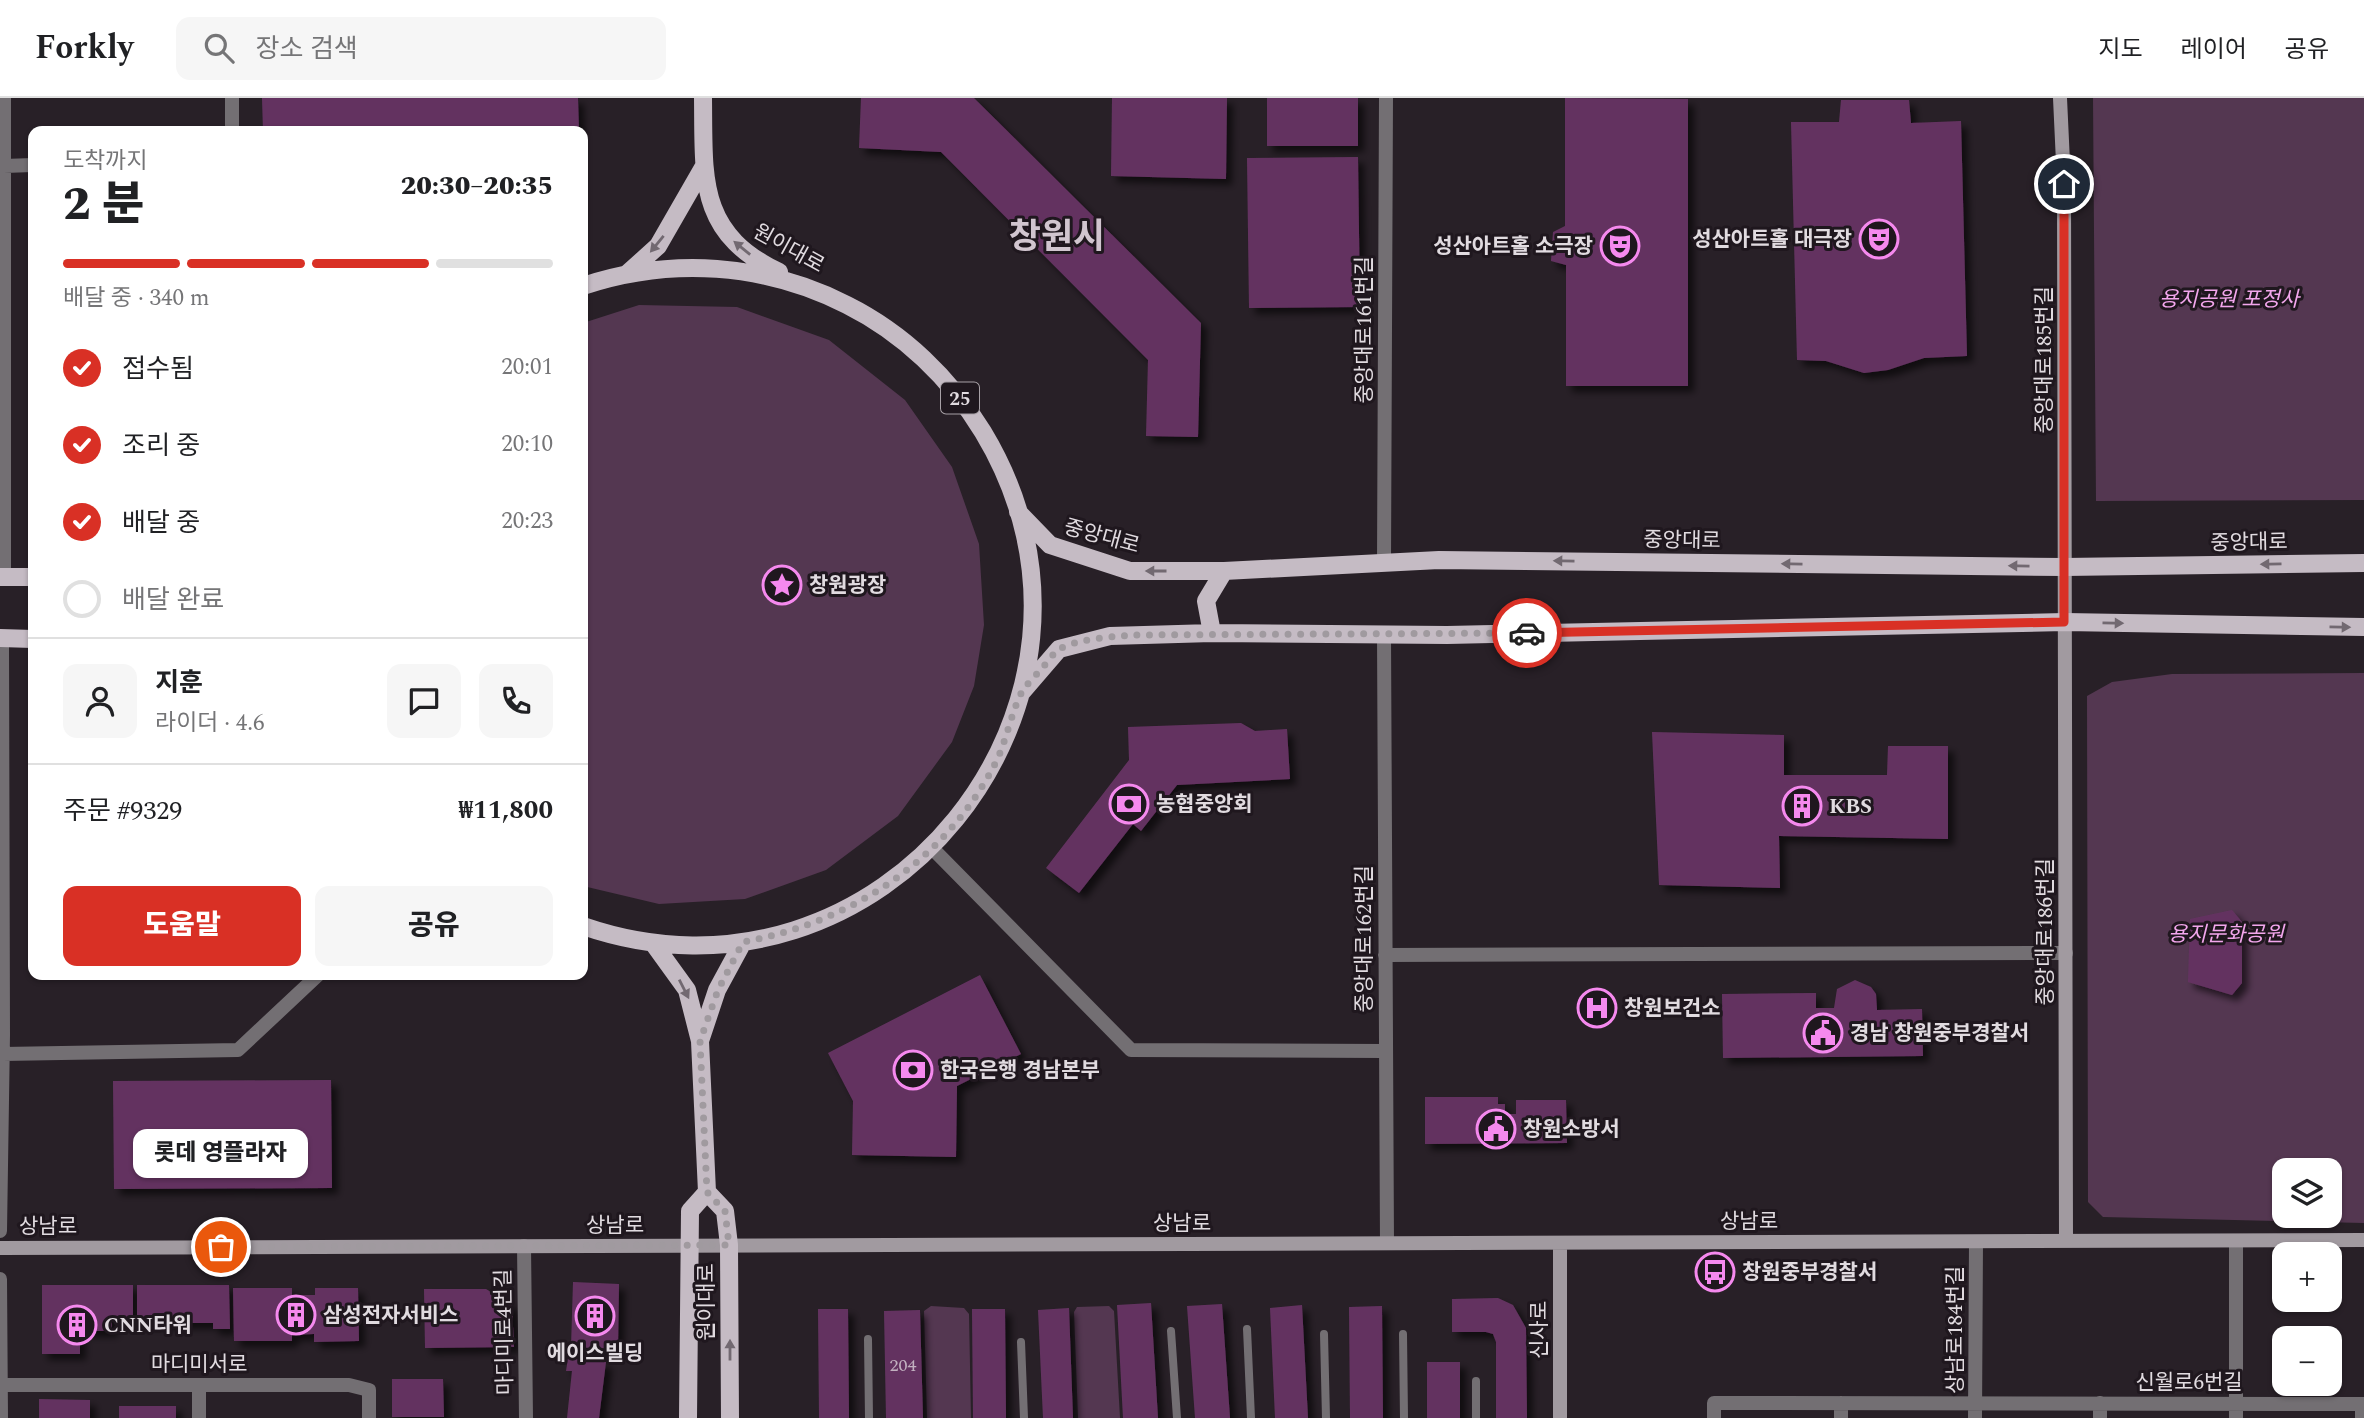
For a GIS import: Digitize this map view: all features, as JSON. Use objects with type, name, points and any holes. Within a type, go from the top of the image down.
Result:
[{"type":"main road","name":"원이대로","points":[[703,98],[704,166],[717,221],[737,246],[764,265],[822,293]]},
{"type":"main road","name":"중앙대로185번길","points":[[2060,98],[2064,184],[2064,622]]},
{"type":"main road","points":[[627,274],[658,246],[704,166]]},
{"type":"main road","name":"25","points":[[588,285],[627,274],[686,267],[726,269],[765,275],[822,293],[888,330],[945,381],[989,442],[1018,512],[1028,557],[1032,602],[1030,647],[1022,692],[1011,726],[988,776],[957,821],[932,848],[892,883],[846,910],[796,930],[743,942],[699,946],[653,943],[588,927]]},
{"type":"main road","name":"중앙대로","points":[[1018,512],[1050,545],[1130,571],[1224,571],[1384,562],[2064,567],[2364,563]]},
{"type":"main road","points":[[1212,633],[1206,601],[1224,571]]},
{"type":"main road","points":[[2,577],[28,577]]},
{"type":"main road","points":[[1022,692],[1059,649],[1110,636],[1212,633],[1384,635],[2064,622],[2364,627]]},
{"type":"main road","name":"중앙대로186번길","points":[[2064,622],[2066,1241]]},
{"type":"main road","points":[[1,638],[28,639]]},
{"type":"main road","points":[[700,1041],[718,990],[743,942]]},
{"type":"main road","points":[[653,943],[687,990],[700,1041],[707,1192]]},
{"type":"main road","name":"원이대로","points":[[688,1418],[690,1211],[707,1192],[725,1211],[729,1245],[730,1418]]},
{"type":"main road","name":"상남로","points":[[0,1248],[2364,1240]]},
{"type":"main road","name":"신사로","points":[[1560,1243],[1560,1418]]},
{"type":"street","points":[[2,577],[4,98]]},
{"type":"street","points":[[232,98],[232,126]]},
{"type":"street","name":"중앙대로161번길","points":[[1384,562],[1386,98]]},
{"type":"street","points":[[4,166],[28,165]]},
{"type":"street","name":"중앙대로162번길","points":[[1384,635],[1387,1243]]},
{"type":"street","points":[[0,1231],[3,1054],[1,638]]},
{"type":"street","points":[[932,848],[1130,1050],[1385,1051]]},
{"type":"street","points":[[1385,955],[2066,953]]},
{"type":"street","points":[[3,1054],[238,1050],[313,980]]},
{"type":"street","points":[[2236,1241],[2236,1418]]},
{"type":"street","name":"상남로184번길","points":[[1975,1410],[1976,1242]]},
{"type":"street","name":"마디미로4번길","points":[[524,1246],[526,1418]]},
{"type":"street","points":[[0,1279],[1,1418]]},
{"type":"street","name":"마디미서로","points":[[0,1385],[349,1385],[369,1390],[369,1418]]},
{"type":"street","points":[[199,1418],[200,1385]]},
{"type":"street","name":"신월로6번길","points":[[1714,1411],[1975,1410],[2100,1403],[2237,1402],[2363,1408]]},
{"type":"street","points":[[2100,1403],[2100,1418]]},
{"type":"lane","points":[[1247,1329],[1251,1418]]},
{"type":"lane","points":[[1171,1331],[1177,1418]]},
{"type":"lane","points":[[1324,1334],[1326,1418]]},
{"type":"lane","points":[[1403,1334],[1404,1418]]},
{"type":"lane","points":[[868,1339],[869,1418]]},
{"type":"lane","points":[[1021,1342],[1024,1418]]},
{"type":"lane","points":[[1476,1381],[1476,1418]]},
{"type":"green space","name":"용지공원 포정사","points":[[2093,98],[2364,98],[2364,500],[2096,501]]},
{"type":"green space","name":"창원광장","points":[[639,305],[737,307],[829,340],[905,400],[952,467],[979,544],[984,625],[974,686],[952,742],[898,816],[826,870],[745,899],[659,904],[588,887],[588,321]]},
{"type":"green space","name":"용지문화공원","points":[[2364,673],[2364,1223],[2342,1222],[2342,1158],[2272,1158],[2272,1221],[2103,1217],[2088,1202],[2087,696],[2112,682],[2172,674]]},
{"type":"green space","points":[[931,1306],[964,1308],[969,1314],[971,1418],[927,1418],[924,1311]]},
{"type":"green space","points":[[1109,1306],[1114,1311],[1120,1418],[1078,1418],[1074,1312],[1077,1307]]},
{"type":"building","points":[[262,98],[578,98],[579,126],[263,126]]},
{"type":"building","points":[[861,98],[974,98],[1201,323],[1198,437],[1146,436],[1148,360],[941,152],[859,148]]},
{"type":"building","points":[[1112,98],[1227,98],[1226,179],[1111,176]]},
{"type":"building","points":[[1267,98],[1358,98],[1358,146],[1267,146]]},
{"type":"building","name":"성산아트홀 소극장","points":[[1565,98],[1688,99],[1688,386],[1566,386],[1566,265],[1551,261],[1553,232],[1565,226]]},
{"type":"building","name":"성산아트홀 대극장","points":[[1841,100],[1909,100],[1911,123],[1961,121],[1967,356],[1924,358],[1888,370],[1864,373],[1826,361],[1797,360],[1791,122],[1839,122]]},
{"type":"building","points":[[1358,157],[1360,307],[1249,308],[1247,158]]},
{"type":"building","name":"농협중앙회","points":[[1241,723],[1255,731],[1287,729],[1290,779],[1177,785],[1141,831],[1133,824],[1079,893],[1046,868],[1129,760],[1128,727]]},
{"type":"building","name":"KBS","points":[[1652,732],[1784,735],[1784,775],[1887,775],[1888,746],[1948,746],[1948,839],[1779,836],[1780,888],[1659,885]]},
{"type":"building","points":[[2232,910],[2242,922],[2242,983],[2232,995],[2188,982],[2190,919]]},
{"type":"building","name":"한국은행 경남본부","points":[[980,975],[1021,1054],[957,1086],[956,1157],[852,1155],[853,1101],[828,1053]]},
{"type":"building","name":"경남 창원중부경찰서","points":[[1855,980],[1871,987],[1876,994],[1877,1010],[1922,1009],[1923,1056],[1723,1058],[1722,994],[1816,993],[1816,1008],[1834,1008],[1837,989]]},
{"type":"building","points":[[331,1080],[332,1188],[114,1189],[113,1081]]},
{"type":"building","name":"창원소방서","points":[[1425,1097],[1498,1097],[1498,1104],[1505,1104],[1505,1114],[1516,1114],[1516,1100],[1566,1100],[1567,1143],[1425,1144]]},
{"type":"building","name":"에이스빌딩","points":[[573,1282],[619,1284],[618,1349],[571,1347]]},
{"type":"building","name":"CNN타워","points":[[42,1285],[133,1285],[133,1318],[112,1318],[112,1331],[80,1331],[80,1354],[42,1354]]},
{"type":"building","points":[[137,1285],[229,1285],[230,1329],[213,1329],[213,1323],[137,1323]]},
{"type":"building","name":"삼성전자서비스","points":[[233,1288],[292,1288],[292,1295],[315,1295],[315,1288],[358,1288],[359,1341],[314,1342],[314,1334],[292,1335],[292,1341],[234,1341]]},
{"type":"building","points":[[424,1289],[486,1289],[512,1305],[514,1347],[425,1348]]},
{"type":"building","points":[[1498,1298],[1513,1305],[1526,1328],[1527,1418],[1496,1418],[1496,1342],[1493,1334],[1452,1332],[1452,1299]]},
{"type":"building","points":[[1151,1303],[1158,1418],[1123,1418],[1117,1305]]},
{"type":"building","points":[[1222,1304],[1230,1418],[1195,1418],[1187,1306]]},
{"type":"building","points":[[1302,1305],[1308,1418],[1275,1418],[1270,1308]]},
{"type":"building","points":[[1382,1306],[1383,1418],[1350,1418],[1349,1307]]},
{"type":"building","points":[[1069,1308],[1073,1418],[1043,1418],[1038,1310]]},
{"type":"building","points":[[818,1309],[848,1309],[849,1418],[819,1418]]},
{"type":"building","points":[[972,1309],[1005,1309],[1006,1418],[973,1418]]},
{"type":"building","points":[[920,1310],[923,1418],[886,1418],[884,1311]]},
{"type":"building","points":[[568,1358],[606,1362],[599,1418],[567,1418],[572,1371],[566,1371]]},
{"type":"building","points":[[1427,1362],[1460,1362],[1460,1418],[1427,1418]]},
{"type":"building","points":[[392,1379],[443,1379],[444,1417],[392,1417]]},
{"type":"building","points":[[39,1399],[90,1400],[90,1418],[39,1418]]},
{"type":"building","points":[[119,1406],[176,1406],[176,1418],[119,1418]]},
{"type":"way so far","points":[[221,1247],[729,1245],[725,1211],[707,1192],[700,1041],[718,990],[743,942],[796,930],[846,910],[892,883],[913,866],[945,835],[968,806],[996,760],[1022,692],[1059,649],[1110,636],[1136,635],[1527,633]]},
{"type":"place","name":"성산아트홀 대극장","points":[[1879,239]]},
{"type":"place","name":"성산아트홀 소극장","points":[[1620,246]]},
{"type":"place","name":"창원광장","points":[[782,585]]},
{"type":"place","name":"농협중앙회","points":[[1129,804]]},
{"type":"place","name":"KBS","points":[[1802,806]]},
{"type":"place","name":"창원보건소","points":[[1597,1008]]},
{"type":"place","name":"경남 창원중부경찰서","points":[[1823,1033]]},
{"type":"place","name":"한국은행 경남본부","points":[[913,1070]]},
{"type":"place","name":"창원소방서","points":[[1496,1129]]},
{"type":"place","name":"롯데 영플라자","points":[[221,1247]]},
{"type":"place","name":"창원중부경찰서","points":[[1715,1272]]},
{"type":"place","name":"삼성전자서비스","points":[[296,1315]]},
{"type":"place","name":"에이스빌딩","points":[[595,1316]]},
{"type":"place","name":"CNN타워","points":[[77,1325]]},
{"type":"district","name":"창원시","points":[[1057,236]]},
{"type":"route","points":[[1527,633],[2064,622],[2064,184]]}]
